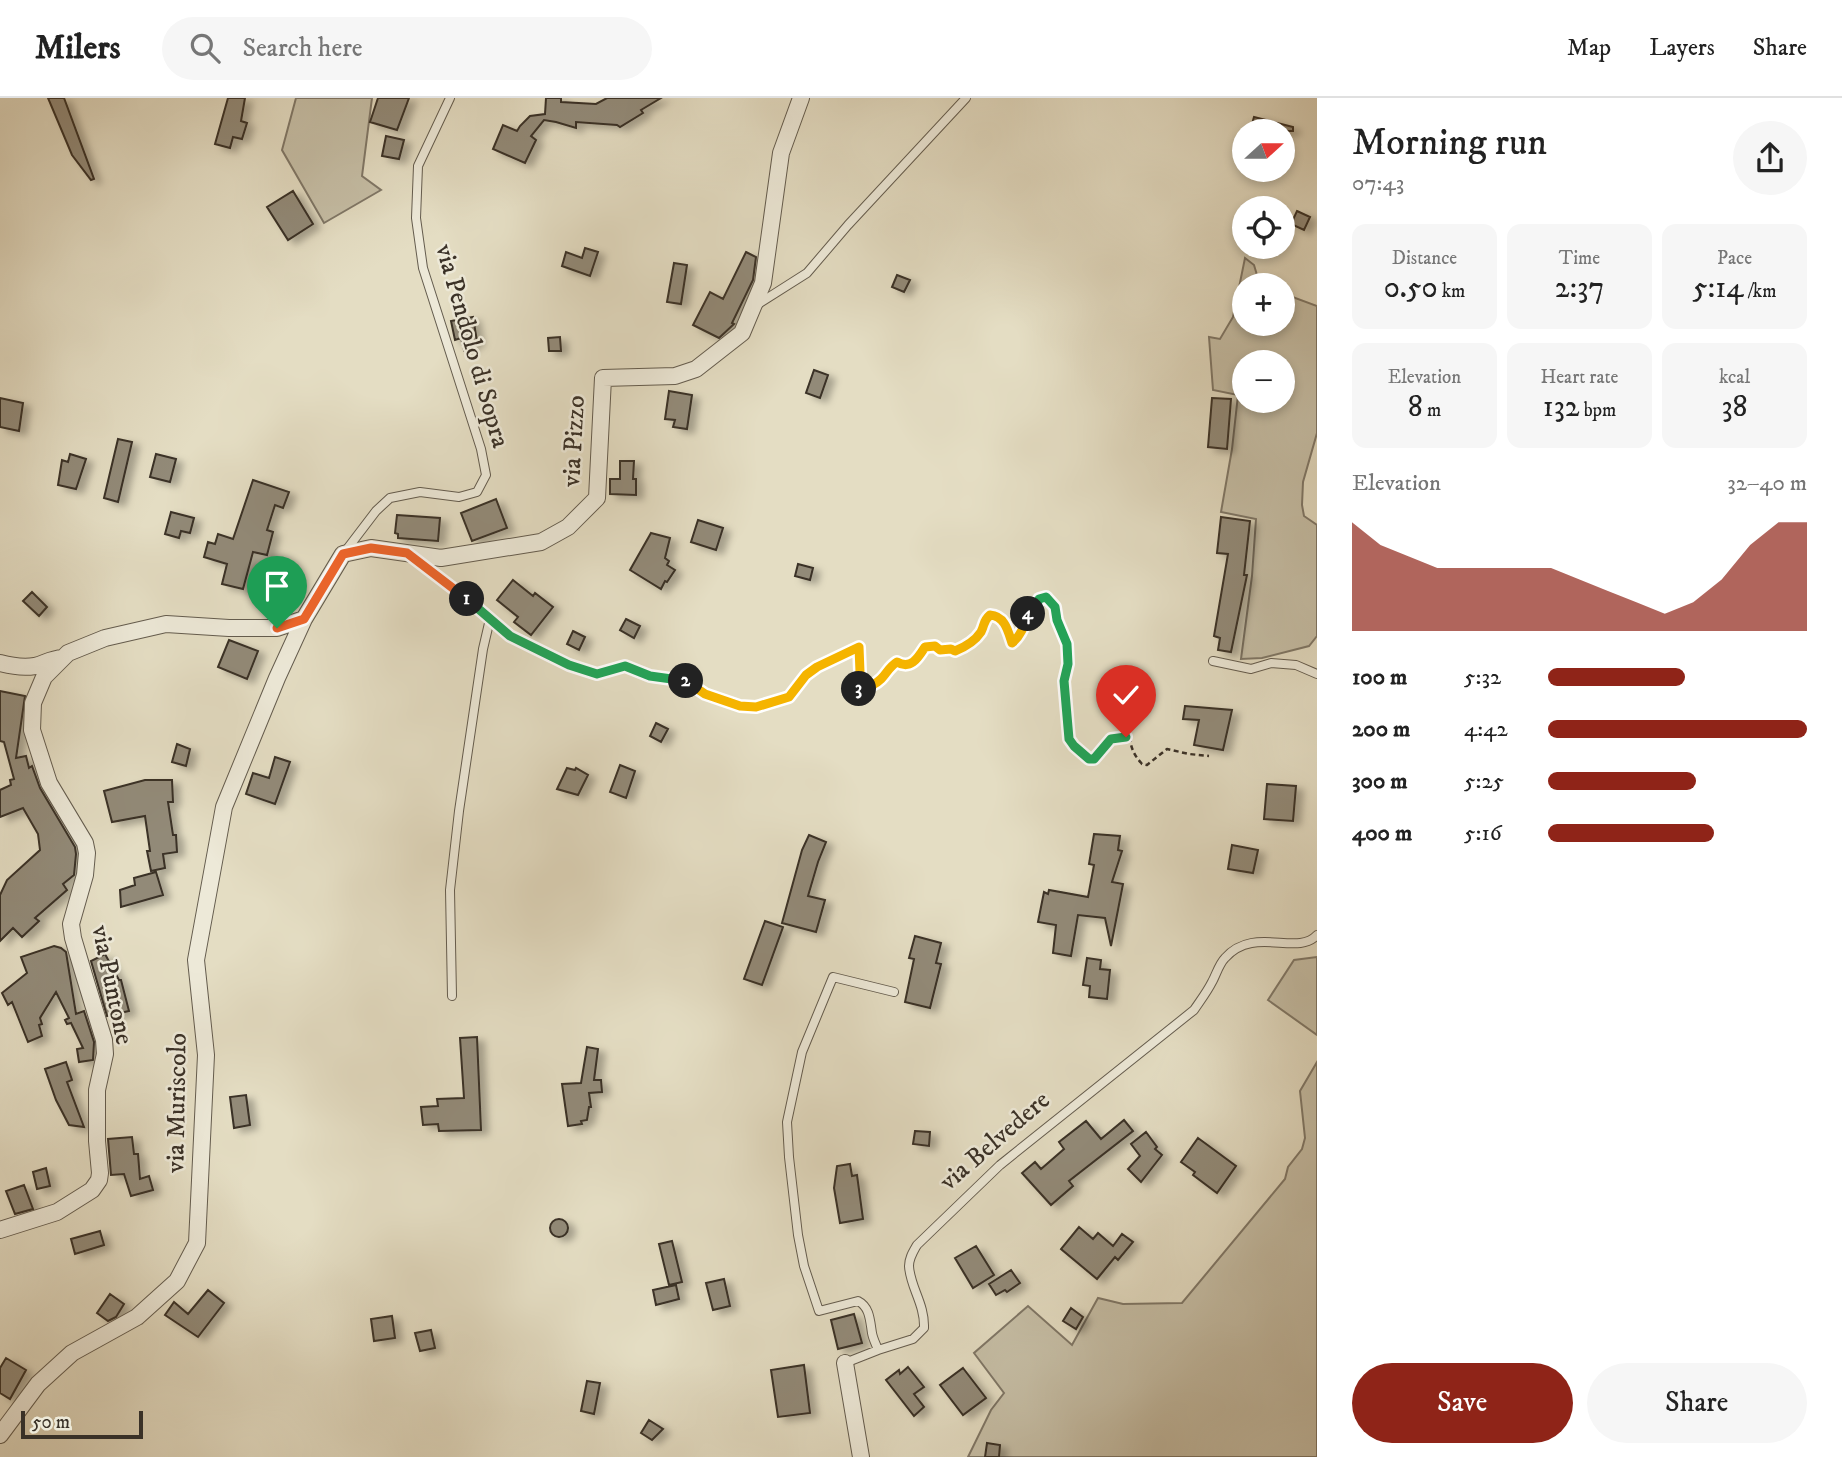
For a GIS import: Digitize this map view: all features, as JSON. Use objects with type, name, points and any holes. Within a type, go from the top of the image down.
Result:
[{"type":"street","name":"via Pizzo","points":[[343,554],[371,548],[441,558],[541,542],[568,527],[597,499],[603,378],[675,376],[696,369],[742,332],[763,282],[782,153],[801,98]]},
{"type":"street","points":[[304,619],[343,554]]},
{"type":"street","name":"via Puntone","points":[[0,1230],[57,1212],[92,1190],[100,1173],[97,1090],[105,1054],[104,1040],[73,938],[72,924],[85,875],[87,853],[85,843],[49,783],[32,730],[33,703],[44,677],[68,653],[105,638],[166,624],[277,628],[304,619]]},
{"type":"street","name":"via Muriscolo","points":[[0,1435],[38,1384],[72,1353],[137,1317],[177,1281],[197,1242],[206,1055],[196,960],[224,807],[304,619]]},
{"type":"street","points":[[0,663],[23,667],[63,658]]},
{"type":"street","name":"via Belvedere","points":[[845,1363],[861,1457]]},
{"type":"lane","name":"via Pendolo di Sopra","points":[[343,554],[376,511],[390,498],[419,492],[459,497],[477,492],[486,475],[481,449],[423,268],[415,218],[418,166],[450,98]]},
{"type":"lane","name":"via Pizzo","points":[[752,309],[807,273],[966,98]]},
{"type":"lane","points":[[407,553],[510,636],[578,668],[597,674],[625,666],[650,676],[686,681],[705,694]]},
{"type":"lane","points":[[452,996],[450,890],[461,798],[490,619]]},
{"type":"lane","points":[[1213,661],[1251,669],[1271,663],[1296,664],[1317,674]]},
{"type":"lane","name":"via Belvedere","points":[[845,1363],[913,1339],[924,1328],[925,1317],[909,1268],[910,1256],[917,1245],[1000,1165],[1194,1010],[1224,958],[1243,945],[1265,941],[1301,944],[1317,935]]},
{"type":"lane","points":[[878,1350],[872,1336],[870,1315],[863,1304],[858,1301],[819,1311],[804,1266],[798,1235],[787,1122],[802,1052],[833,977],[894,992]]},
{"type":"path","points":[[705,694],[740,706],[756,707],[789,697],[806,675],[817,667],[859,647],[860,672],[856,690],[873,685],[897,662],[904,666],[914,662],[925,647],[935,646],[940,650],[955,651],[965,647],[980,633],[984,620],[990,615],[996,615],[1002,620],[1012,643],[1025,626],[1027,615],[1035,610],[1039,599],[1046,597],[1055,607],[1057,620],[1067,644],[1068,664],[1064,681],[1069,739],[1074,746],[1089,759],[1094,759],[1111,739],[1126,737],[1130,740],[1132,752],[1142,764],[1147,765],[1167,749],[1209,756]]},
{"type":"shaded area","points":[[296,98],[372,98],[362,176],[381,190],[324,223],[282,150]]},
{"type":"shaded area","points":[[1245,259],[1254,265],[1256,273],[1242,273]]},
{"type":"shaded area","points":[[1295,298],[1317,306],[1317,433],[1303,482],[1302,505],[1304,516],[1317,525],[1317,636],[1309,646],[1262,658],[1241,659],[1256,519],[1221,512],[1236,413],[1295,413],[1295,350],[1232,350],[1232,394],[1213,390],[1209,337],[1220,339],[1232,319],[1232,336],[1295,336]]},
{"type":"shaded area","points":[[1317,957],[1317,1035],[1268,1000],[1294,960]]},
{"type":"shaded area","points":[[1317,1062],[1317,1457],[968,1457],[991,1410],[1004,1393],[974,1353],[1028,1306],[1072,1345],[1098,1298],[1123,1304],[1182,1303],[1285,1179],[1288,1167],[1302,1149],[1305,1138],[1300,1091]]},
{"type":"building","points":[[48,98],[64,98],[94,179],[91,180],[72,155]]},
{"type":"building","points":[[228,98],[245,98],[241,121],[247,123],[242,139],[233,137],[230,148],[215,144]]},
{"type":"building","points":[[378,98],[409,98],[397,130],[370,122]]},
{"type":"building","points":[[546,98],[561,98],[561,102],[596,104],[607,98],[661,98],[620,127],[576,122],[576,128],[544,120],[531,136],[536,140],[525,163],[493,149],[503,125],[517,131],[530,116],[545,114]]},
{"type":"building","points":[[386,136],[404,140],[399,159],[382,156]]},
{"type":"building","points":[[293,191],[313,224],[288,240],[267,207]]},
{"type":"building","points":[[1297,211],[1310,217],[1304,230],[1295,226]]},
{"type":"building","points":[[585,248],[598,252],[590,276],[562,266],[566,252],[582,258]]},
{"type":"building","points":[[746,252],[756,257],[753,280],[732,323],[734,324],[719,338],[693,325],[710,292],[723,299]]},
{"type":"building","points":[[674,263],[687,265],[681,304],[667,302]]},
{"type":"building","points":[[897,275],[910,280],[904,292],[892,287]]},
{"type":"building","points":[[473,317],[477,341],[464,350],[461,338],[455,340],[451,321]]},
{"type":"building","points":[[560,337],[561,351],[549,351],[548,338]]},
{"type":"building","points":[[814,370],[828,375],[820,398],[806,393]]},
{"type":"building","points":[[669,391],[692,395],[687,429],[673,427],[675,420],[665,419]]},
{"type":"building","points":[[0,398],[23,403],[19,431],[0,427]]},
{"type":"building","points":[[1212,398],[1231,399],[1227,449],[1208,447]]},
{"type":"building","points":[[118,439],[132,442],[118,502],[104,498]]},
{"type":"building","points":[[70,454],[86,459],[76,489],[58,485],[62,460],[68,462]]},
{"type":"building","points":[[156,454],[176,459],[170,482],[150,477]]},
{"type":"building","points":[[620,461],[634,461],[636,495],[610,494],[610,479],[620,479]]},
{"type":"building","points":[[253,480],[289,492],[283,508],[275,505],[267,530],[273,532],[267,555],[253,552],[243,589],[222,584],[227,564],[204,557],[208,542],[215,544],[218,534],[233,539]]},
{"type":"building","points":[[496,499],[507,528],[472,541],[461,513]]},
{"type":"building","points":[[171,512],[194,518],[190,533],[181,531],[179,538],[165,534]]},
{"type":"building","points":[[397,515],[440,518],[438,541],[398,538],[395,533]]},
{"type":"building","points":[[1221,517],[1250,521],[1244,575],[1247,575],[1231,652],[1218,650],[1220,638],[1214,636],[1228,554],[1217,553]]},
{"type":"building","points":[[698,520],[723,528],[716,550],[691,542]]},
{"type":"building","points":[[651,533],[670,538],[665,558],[669,561],[667,565],[675,570],[661,589],[630,570]]},
{"type":"building","points":[[798,564],[813,568],[810,580],[795,576]]},
{"type":"building","points":[[513,580],[553,607],[531,635],[514,622],[518,617],[497,600]]},
{"type":"building","points":[[32,592],[47,607],[39,616],[23,601]]},
{"type":"building","points":[[626,619],[640,626],[634,638],[620,630]]},
{"type":"building","points":[[573,631],[585,637],[579,650],[567,644]]},
{"type":"building","points":[[229,640],[258,651],[247,679],[218,667]]},
{"type":"building","points":[[0,691],[25,696],[16,758],[26,756],[29,768],[32,766],[40,788],[75,847],[76,854],[74,875],[63,884],[67,890],[35,918],[39,921],[22,937],[13,928],[0,941],[0,895],[7,880],[40,850],[38,834],[23,808],[0,817],[0,790],[11,785],[10,780],[14,779],[4,742],[0,741]]},
{"type":"building","points":[[1185,706],[1232,710],[1223,750],[1194,745],[1199,720],[1183,719]]},
{"type":"building","points":[[656,723],[668,729],[661,742],[650,736]]},
{"type":"building","points":[[177,744],[190,749],[186,766],[172,762]]},
{"type":"building","points":[[275,757],[290,762],[275,804],[246,794],[253,773],[269,778]]},
{"type":"building","points":[[620,765],[635,771],[626,798],[610,792]]},
{"type":"building","points":[[567,768],[576,768],[588,775],[578,795],[557,789]]},
{"type":"building","points":[[145,780],[172,780],[173,802],[168,802],[173,835],[176,835],[177,852],[163,854],[165,868],[151,871],[145,816],[112,822],[104,791]]},
{"type":"building","points":[[1267,784],[1296,786],[1293,821],[1264,819]]},
{"type":"building","points":[[1094,834],[1120,836],[1118,850],[1122,851],[1112,882],[1123,884],[1111,946],[1105,918],[1078,915],[1071,956],[1053,953],[1056,925],[1038,922],[1044,892],[1048,894],[1049,890],[1088,897],[1094,865],[1089,864]]},
{"type":"building","points":[[809,835],[826,842],[808,896],[825,900],[816,932],[782,923],[802,850]]},
{"type":"building","points":[[1232,845],[1258,850],[1253,873],[1228,869]]},
{"type":"building","points":[[156,872],[163,895],[121,907],[120,890],[135,885],[134,878]]},
{"type":"building","points":[[765,921],[783,927],[762,985],[744,979]]},
{"type":"building","points":[[915,936],[941,943],[936,963],[941,964],[930,1008],[905,1002],[914,959],[909,958]]},
{"type":"building","points":[[54,946],[66,952],[76,1014],[84,1011],[94,1042],[93,1060],[79,1062],[77,1049],[83,1048],[71,1023],[67,1024],[65,1020],[69,1018],[56,992],[40,1018],[42,1036],[28,1042],[12,1002],[8,1005],[2,993],[27,973],[21,957]]},
{"type":"building","points":[[105,954],[121,980],[129,1011],[107,1016],[91,961]]},
{"type":"building","points":[[1087,958],[1101,960],[1100,969],[1110,970],[1107,999],[1089,997],[1090,986],[1083,985]]},
{"type":"building","points":[[477,1037],[481,1130],[439,1131],[438,1124],[423,1125],[421,1107],[438,1106],[437,1099],[464,1098],[460,1038]]},
{"type":"building","points":[[587,1047],[598,1049],[594,1080],[601,1080],[602,1092],[589,1093],[591,1107],[587,1120],[581,1121],[582,1124],[568,1126],[562,1084],[581,1083]]},
{"type":"building","points":[[66,1062],[72,1080],[67,1082],[84,1127],[69,1125],[56,1100],[45,1069]]},
{"type":"building","points":[[246,1095],[250,1125],[234,1128],[230,1097]]},
{"type":"building","points":[[1124,1120],[1133,1131],[1069,1181],[1073,1186],[1051,1205],[1022,1173],[1035,1162],[1041,1169],[1064,1149],[1059,1142],[1086,1121],[1101,1139]]},
{"type":"building","points":[[915,1131],[930,1132],[929,1146],[913,1144]]},
{"type":"building","points":[[1146,1132],[1157,1147],[1155,1149],[1162,1155],[1141,1182],[1128,1169],[1140,1156],[1131,1144]]},
{"type":"building","points":[[132,1137],[134,1154],[138,1154],[140,1179],[149,1176],[153,1190],[131,1196],[124,1174],[111,1175],[108,1139]]},
{"type":"building","points":[[1198,1138],[1236,1166],[1217,1193],[1181,1162]]},
{"type":"building","points":[[850,1164],[852,1176],[857,1175],[863,1219],[840,1223],[834,1188],[837,1166]]},
{"type":"building","points":[[46,1168],[50,1186],[37,1189],[33,1172]]},
{"type":"building","points":[[24,1185],[33,1209],[15,1214],[6,1191]]},
{"type":"building","points":[[559,1219],[565,1222],[568,1228],[565,1234],[559,1237],[553,1234],[550,1228],[553,1222]]},
{"type":"building","points":[[1079,1227],[1093,1239],[1098,1233],[1113,1246],[1122,1234],[1133,1242],[1118,1260],[1115,1257],[1097,1279],[1061,1249]]},
{"type":"building","points":[[100,1231],[104,1245],[75,1254],[71,1239]]},
{"type":"building","points":[[672,1241],[682,1282],[669,1285],[659,1244]]},
{"type":"building","points":[[976,1246],[994,1275],[973,1288],[955,1258]]},
{"type":"building","points":[[1011,1270],[1020,1283],[1007,1292],[1005,1290],[996,1295],[989,1284]]},
{"type":"building","points":[[724,1279],[730,1306],[713,1310],[706,1283]]},
{"type":"building","points":[[676,1285],[679,1299],[656,1305],[653,1290]]},
{"type":"building","points":[[208,1290],[224,1303],[198,1337],[165,1315],[174,1302],[188,1314]]},
{"type":"building","points":[[110,1294],[124,1304],[116,1317],[108,1321],[97,1313]]},
{"type":"building","points":[[1071,1308],[1083,1317],[1076,1329],[1063,1321]]},
{"type":"building","points":[[854,1314],[862,1343],[838,1349],[831,1320]]},
{"type":"building","points":[[392,1316],[395,1338],[374,1341],[371,1319]]},
{"type":"building","points":[[431,1330],[435,1348],[420,1351],[415,1333]]},
{"type":"building","points":[[6,1358],[26,1370],[10,1399],[0,1393],[0,1368]]},
{"type":"building","points":[[804,1365],[810,1413],[778,1417],[771,1370]]},
{"type":"building","points":[[908,1367],[924,1387],[914,1394],[924,1407],[914,1416],[886,1380]]},
{"type":"building","points":[[963,1368],[986,1398],[963,1415],[940,1385]]},
{"type":"building","points":[[587,1381],[600,1383],[594,1414],[581,1411]]},
{"type":"building","points":[[649,1420],[663,1429],[652,1440],[641,1433]]},
{"type":"building","points":[[987,1443],[1000,1445],[999,1457],[985,1457]]},
{"type":"route","points":[[277,628],[304,619],[343,554],[371,548],[407,553],[510,636],[569,665],[597,674],[625,666],[650,676],[686,681],[705,694],[740,706],[756,707],[789,697],[806,675],[817,667],[859,647],[860,672],[856,690],[873,685],[897,662],[904,666],[914,662],[925,647],[930,645],[940,650],[955,651],[965,647],[980,633],[984,620],[990,615],[996,615],[1002,620],[1012,643],[1025,626],[1027,615],[1035,610],[1039,599],[1046,597],[1055,607],[1057,620],[1067,644],[1068,664],[1064,681],[1069,739],[1083,755],[1094,759],[1111,739],[1126,737]]}]
